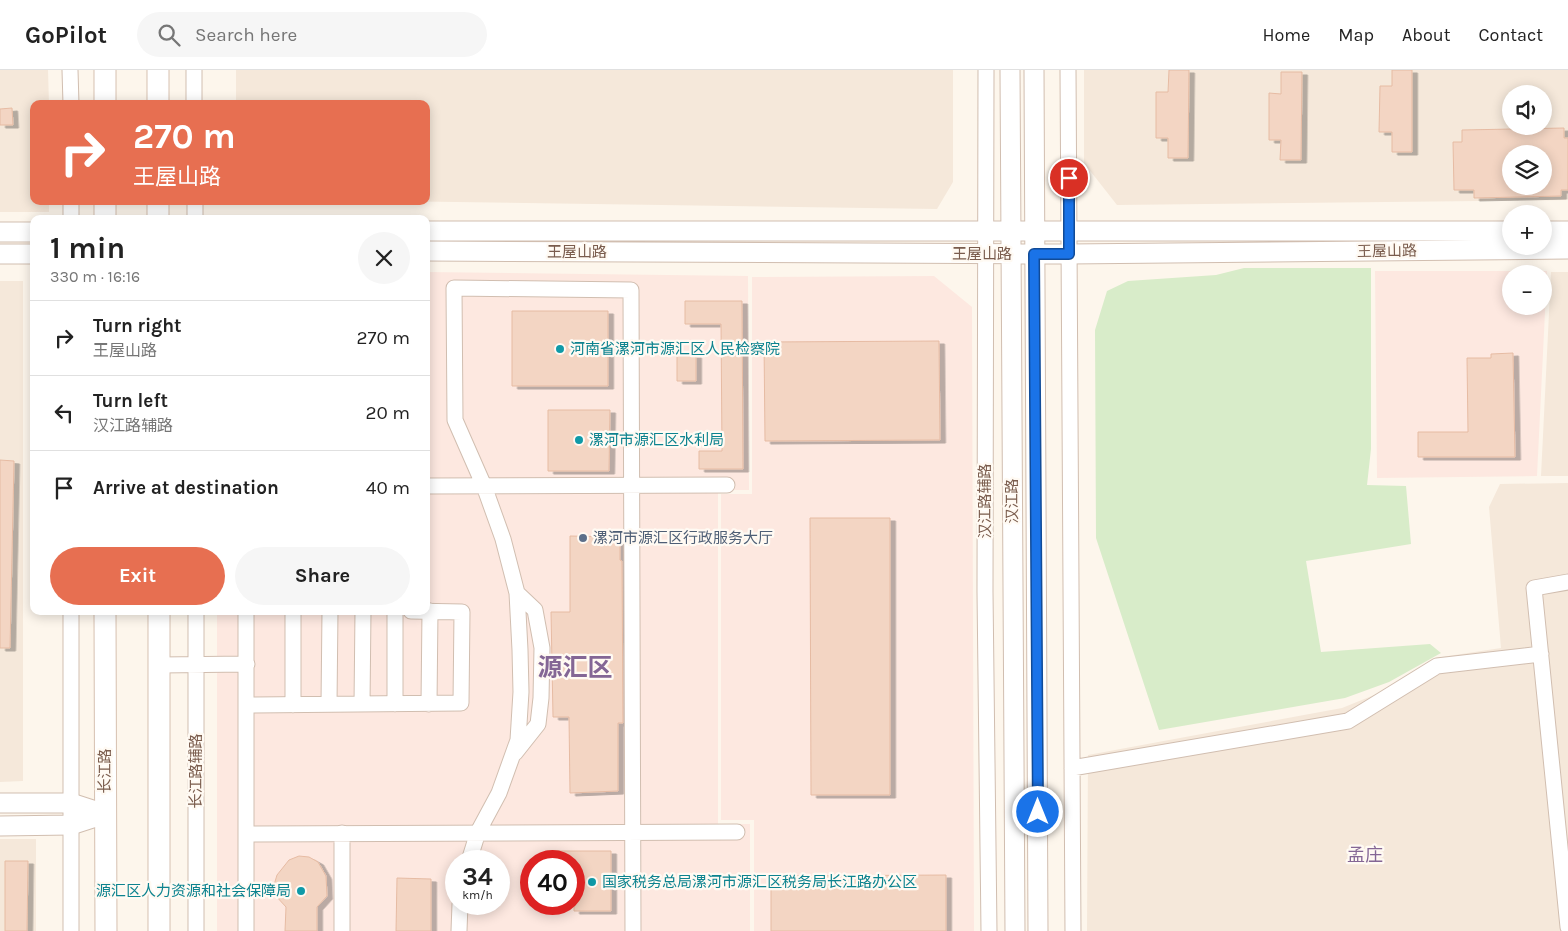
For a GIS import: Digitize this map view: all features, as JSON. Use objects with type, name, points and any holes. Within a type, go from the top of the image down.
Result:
[{"type":"main road","points":[[105,70],[105,100]]},
{"type":"main road","points":[[158,70],[158,100]]},
{"type":"main road","name":"长江路","points":[[105,615],[106,931]]},
{"type":"main road","points":[[159,615],[159,931]]},
{"type":"street","points":[[70,70],[71,100]]},
{"type":"street","points":[[194,70],[194,100]]},
{"type":"street","name":"汉江路辅路","points":[[986,70],[985,592],[988,931]]},
{"type":"street","name":"汉江路","points":[[1010,70],[1016,931]]},
{"type":"street","name":"汉江路","points":[[1034,70],[1038,931]]},
{"type":"street","points":[[1068,70],[1073,931]]},
{"type":"street","name":"王屋山路","points":[[430,231],[1502,231]]},
{"type":"street","points":[[1552,231],[1568,231]]},
{"type":"street","points":[[0,232],[30,232]]},
{"type":"street","name":"王屋山路","points":[[430,251],[1069,254],[1568,249]]},
{"type":"street","points":[[0,254],[30,254]]},
{"type":"street","points":[[472,850],[478,832],[499,793],[518,740],[521,692],[517,593],[503,540],[484,486],[455,420],[454,288],[631,290],[633,931]]},
{"type":"street","points":[[430,486],[727,485]]},
{"type":"street","points":[[1568,582],[1534,588],[1568,927]]},
{"type":"street","points":[[511,758],[538,724],[542,698],[542,648],[535,610],[517,593]]},
{"type":"street","points":[[247,705],[461,704],[462,612],[430,612]]},
{"type":"street","points":[[71,615],[71,931]]},
{"type":"street","name":"长江路辅路","points":[[196,615],[196,931]]},
{"type":"street","points":[[246,615],[246,931]]},
{"type":"street","points":[[293,615],[293,705]]},
{"type":"street","points":[[329,704],[330,615]]},
{"type":"street","points":[[362,704],[363,615]]},
{"type":"street","points":[[394,615],[395,704]]},
{"type":"street","points":[[429,704],[430,615]]},
{"type":"street","points":[[1072,768],[1348,721],[1437,666],[1540,654]]},
{"type":"street","points":[[160,665],[247,664]]},
{"type":"street","points":[[0,804],[71,803],[105,814]]},
{"type":"street","points":[[0,826],[71,826],[105,814]]},
{"type":"street","points":[[246,834],[737,832]]},
{"type":"street","points":[[342,833],[342,931]]},
{"type":"street","points":[[459,931],[460,915]]},
{"type":"shaded area","points":[[0,70],[48,70],[49,100],[30,100],[30,205],[49,205],[49,212],[0,212]]},
{"type":"shaded area","points":[[236,70],[953,70],[953,182],[937,209],[430,202],[430,100],[236,100]]},
{"type":"shaded area","points":[[1084,70],[1568,70],[1568,200],[1117,205],[1084,163]]},
{"type":"shaded area","points":[[1375,271],[1502,271],[1502,315],[1545,315],[1537,476],[1377,478]]},
{"type":"shaded area","points":[[430,272],[748,276],[749,490],[718,490],[718,824],[750,824],[750,931],[217,931],[217,615],[430,615]]},
{"type":"shaded area","points":[[1552,272],[1568,272],[1568,476],[1541,476],[1549,315],[1552,315]]},
{"type":"shaded area","points":[[934,276],[972,307],[974,931],[754,931],[754,820],[721,820],[721,494],[752,494],[752,277]]},
{"type":"shaded area","points":[[0,281],[23,281],[23,781],[0,782]]},
{"type":"shaded area","points":[[1568,483],[1568,931],[1087,931],[1088,755],[1342,708],[1389,689],[1435,658],[1501,648],[1489,507],[1500,484]]},
{"type":"shaded area","points":[[0,839],[36,839],[36,931],[0,931]]},
{"type":"green space","points":[[1244,268],[1371,268],[1371,449],[1367,485],[1406,486],[1411,544],[1306,561],[1321,652],[1430,644],[1441,653],[1389,682],[1345,698],[1159,730],[1096,538],[1095,330],[1107,291],[1128,281],[1216,275]]},
{"type":"building","points":[[1169,70],[1189,70],[1188,158],[1168,158],[1168,138],[1156,138],[1156,92],[1168,92]]},
{"type":"building","points":[[1392,70],[1412,70],[1412,152],[1392,152],[1392,132],[1379,132],[1380,86],[1392,86]]},
{"type":"building","points":[[1281,72],[1302,72],[1301,160],[1280,160],[1281,140],[1269,140],[1269,93],[1281,94]]},
{"type":"building","points":[[12,108],[13,125],[0,125],[0,109]]},
{"type":"building","points":[[1552,128],[1564,128],[1564,138],[1568,138],[1568,190],[1561,190],[1561,196],[1474,198],[1474,190],[1454,190],[1453,142],[1462,142],[1462,130],[1502,129],[1502,135],[1552,135]]},
{"type":"building","points":[[685,301],[742,301],[743,469],[699,469],[699,451],[722,451],[721,324],[685,324]]},
{"type":"building","name":"河南省漯河市源汇区人民检察院","points":[[512,311],[608,311],[608,386],[512,386]]},
{"type":"building","points":[[939,341],[940,440],[765,441],[764,342]]},
{"type":"building","points":[[1513,353],[1515,457],[1418,457],[1418,432],[1468,432],[1467,358],[1491,358],[1491,354]]},
{"type":"building","points":[[677,355],[696,355],[696,381],[677,381]]},
{"type":"building","name":"漯河市源汇区水利局","points":[[548,410],[610,410],[609,471],[548,471]]},
{"type":"building","points":[[0,460],[14,461],[10,648],[0,648]]},
{"type":"building","points":[[810,518],[890,518],[890,795],[811,795]]},
{"type":"building","points":[[570,536],[620,537],[620,560],[622,561],[623,723],[618,723],[618,791],[570,793],[569,717],[553,717],[551,612],[570,612]]},
{"type":"building","points":[[585,851],[611,851],[611,911],[585,911]]},
{"type":"building","name":"源汇区人力资源和社会保障局","points":[[299,856],[309,857],[318,862],[326,876],[327,896],[317,907],[317,931],[285,931],[286,907],[275,895],[274,885],[277,875],[289,860]]},
{"type":"building","points":[[5,861],[28,861],[27,931],[5,931]]},
{"type":"building","points":[[946,875],[946,931],[771,931],[771,876]]},
{"type":"building","points":[[397,878],[431,879],[431,931],[396,931]]},
{"type":"place","name":"河南省漯河市源汇区人民检察院","points":[[560,349]]},
{"type":"place","name":"漯河市源汇区水利局","points":[[579,440]]},
{"type":"place","name":"漯河市源汇区行政服务大厅","points":[[583,538]]},
{"type":"place","name":"国家税务总局漯河市源汇区税务局长江路办公区","points":[[592,882]]},
{"type":"place","name":"源汇区人力资源和社会保障局","points":[[301,891]]},
{"type":"district","name":"源汇区","points":[[575,667]]},
{"type":"district","name":"孟庄","points":[[1365,855]]},
{"type":"route","points":[[1038,812],[1034,254],[1069,254],[1069,178]]}]
